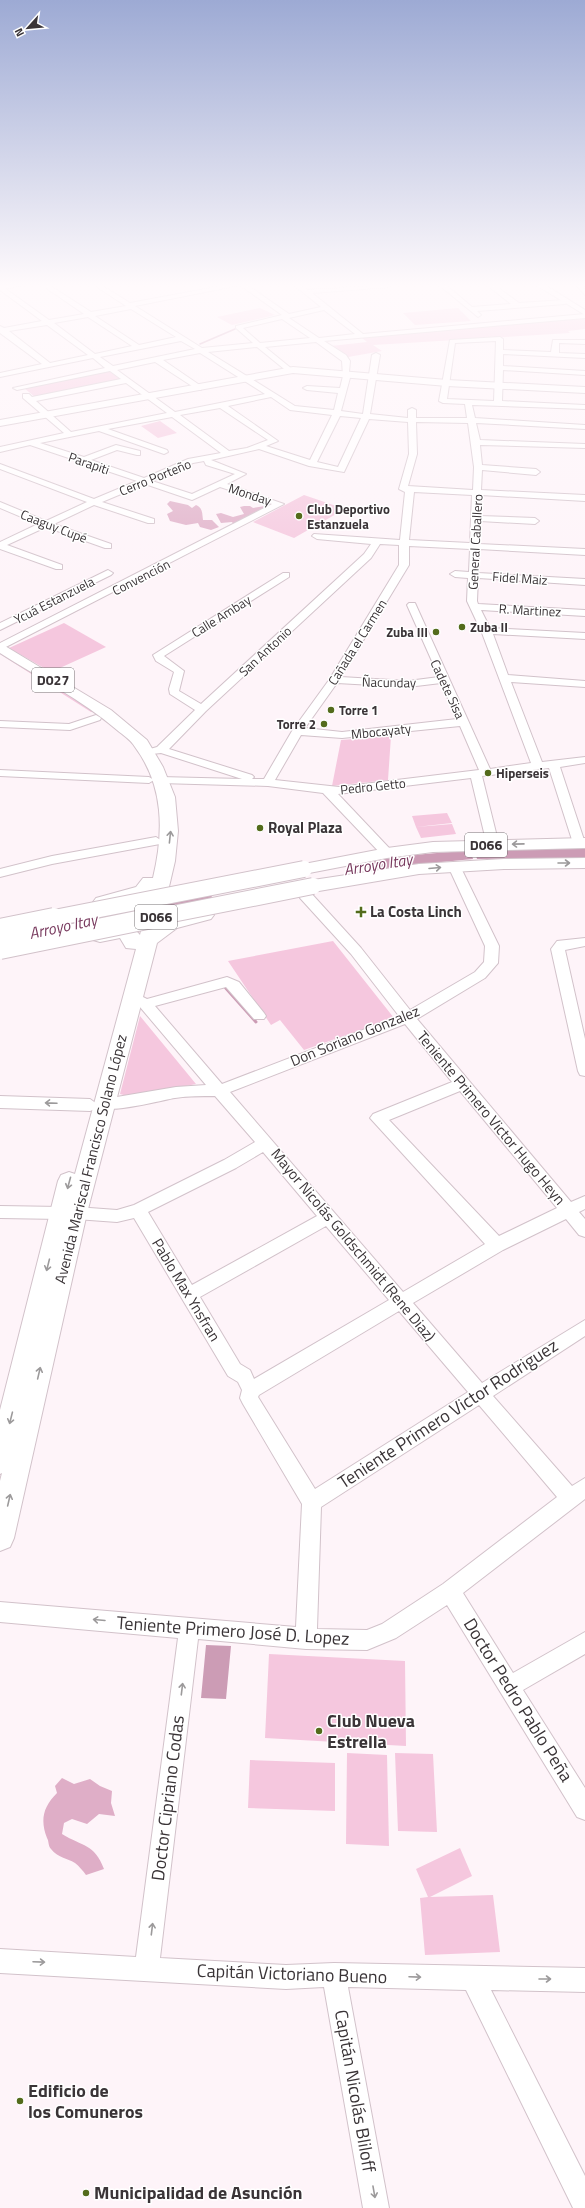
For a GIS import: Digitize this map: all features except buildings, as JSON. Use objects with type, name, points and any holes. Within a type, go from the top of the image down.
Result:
[{"type":"highway","name":"D027","points":[[0,650],[125,739],[133,748],[154,780]]},
{"type":"highway","name":"D027","points":[[0,650],[106,713],[154,751],[154,780]]},
{"type":"highway","name":"Avenida Mariscal Francisco Solano López","points":[[154,780],[157,812],[156,878]]},
{"type":"highway","name":"Avenida Mariscal Francisco Solano López","points":[[0,1462],[97,1104],[122,992],[141,942],[156,878],[170,831],[167,797],[154,780]]},
{"type":"highway","name":"D066","points":[[0,929],[387,853],[433,847],[493,844],[582,843]]},
{"type":"highway","points":[[0,924],[133,894],[145,888],[156,878],[167,884],[184,886],[313,862],[359,859]]},
{"type":"highway","name":"D066","points":[[0,949],[309,890],[359,882],[368,876],[454,866],[585,863]]},
{"type":"highway","points":[[0,956],[117,932],[129,934],[141,942],[171,923],[309,890]]},
{"type":"highway","name":"Avenida Mariscal Francisco Solano López","points":[[97,1104],[139,1000],[141,942]]},
{"type":"highway","name":"Avenida Mariscal Francisco Solano López","points":[[0,1538],[68,1213]]},
{"type":"main road","points":[[0,423],[50,416],[198,388]]},
{"type":"main road","points":[[542,388],[585,390]]},
{"type":"street","points":[[17,388],[70,435]]},
{"type":"street","points":[[31,400],[89,388]]},
{"type":"street","points":[[139,388],[228,454]]},
{"type":"street","points":[[261,388],[293,408],[413,420],[471,420],[585,427]]},
{"type":"street","points":[[307,388],[343,391]]},
{"type":"street","points":[[312,464],[337,413],[344,388]]},
{"type":"street","points":[[260,447],[312,464],[340,470],[366,416],[372,388]]},
{"type":"street","points":[[446,388],[443,401],[585,407]]},
{"type":"street","points":[[498,388],[498,404]]},
{"type":"street","points":[[0,450],[8,444],[32,442],[70,435],[272,395]]},
{"type":"street","name":"General Caballero","points":[[468,402],[476,442],[478,467],[472,601],[486,631],[538,766]]},
{"type":"street","points":[[221,405],[274,441],[260,447]]},
{"type":"street","name":"Cañada el Carmen","points":[[268,783],[298,731],[334,680],[404,565],[406,488],[413,454],[412,410]]},
{"type":"street","points":[[101,429],[164,452]]},
{"type":"street","name":"Parapiti","points":[[32,442],[82,461],[192,497],[221,485]]},
{"type":"street","points":[[476,442],[585,446]]},
{"type":"street","points":[[82,461],[116,447],[139,454]]},
{"type":"street","name":"Cerro Porteño","points":[[0,545],[94,502],[191,461],[207,459],[260,447]]},
{"type":"street","points":[[207,459],[210,463],[242,474],[221,485]]},
{"type":"street","points":[[0,466],[94,502],[151,521]]},
{"type":"street","points":[[478,467],[536,472]]},
{"type":"street","name":"Monday","points":[[221,485],[280,504]]},
{"type":"street","points":[[406,488],[585,498]]},
{"type":"street","name":"Convención","points":[[0,650],[280,504]]},
{"type":"street","name":"Caaguy Cupé","points":[[0,505],[46,524],[108,546]]},
{"type":"street","points":[[476,518],[535,521]]},
{"type":"street","points":[[316,536],[377,541],[585,552]]},
{"type":"street","name":"San Antonio","points":[[154,751],[368,556],[377,541]]},
{"type":"street","points":[[0,545],[59,568]]},
{"type":"street","name":"Ycuá Estanzuela","points":[[0,627],[108,572]]},
{"type":"street","name":"Fidel Maiz","points":[[454,574],[585,582]]},
{"type":"street","name":"Calle Ambay","points":[[202,708],[174,692],[173,687],[179,676],[179,671],[158,657],[158,655],[286,575]]},
{"type":"street","name":"Cadete Sisa","points":[[412,605],[444,680],[464,722],[481,774],[493,844]]},
{"type":"street","name":"R. Martinez","points":[[475,607],[585,613]]},
{"type":"street","points":[[486,631],[585,636]]},
{"type":"street","points":[[504,678],[585,684]]},
{"type":"street","name":"Ñacunday","points":[[334,680],[408,684],[444,680]]},
{"type":"street","points":[[0,724],[70,727],[96,718]]},
{"type":"street","name":"Mbocayaty","points":[[298,731],[342,734],[464,722]]},
{"type":"street","points":[[154,751],[268,783]]},
{"type":"street","name":"Pedro Getto","points":[[0,773],[154,780],[268,783],[339,791],[585,760]]},
{"type":"street","points":[[553,764],[582,843]]},
{"type":"street","points":[[327,790],[387,853]]},
{"type":"street","points":[[0,873],[52,860],[156,840]]},
{"type":"street","name":"Don Soriano Gonzalez","points":[[0,1102],[97,1104],[127,1102],[176,1092],[221,1090],[408,1018],[480,975],[488,968],[493,958],[492,946],[454,866]]},
{"type":"street","name":"Teniente Primero Victor Hugo Heyn","points":[[309,890],[408,1018],[585,1230]]},
{"type":"street","points":[[583,943],[562,944],[558,949],[585,1071]]},
{"type":"street","points":[[139,1000],[227,982],[234,985],[259,1016]]},
{"type":"street","name":"Mayor Nicolás Goldschmidt (Rene Diaz)","points":[[139,1000],[221,1090],[480,1394],[577,1492]]},
{"type":"street","points":[[462,1084],[378,1118],[497,1245]]},
{"type":"street","points":[[0,1212],[68,1213],[117,1216],[138,1210],[230,1164],[266,1143]]},
{"type":"street","points":[[306,1639],[312,1502],[250,1394],[401,1301],[497,1245],[567,1209],[585,1202]]},
{"type":"street","name":"Pablo Max Ynsfran","points":[[138,1210],[234,1370],[234,1382],[242,1396],[250,1394]]},
{"type":"street","points":[[190,1295],[329,1217]]},
{"type":"street","name":"Teniente Primero Victor Rodriguez","points":[[312,1502],[585,1327]]},
{"type":"street","name":"Teniente Primero José D. Lopez","points":[[0,1612],[306,1639],[337,1641],[367,1640],[389,1631],[450,1591],[577,1492]]},
{"type":"street","name":"Doctor Pedro Pablo Peña","points":[[450,1591],[585,1809]]},
{"type":"street","name":"Doctor Cipriano Codas","points":[[147,1968],[189,1628]]},
{"type":"street","points":[[510,1686],[585,1642]]},
{"type":"street","name":"Capitán Victoriano Bueno","points":[[0,1961],[147,1968],[286,1977],[334,1975],[473,1979],[585,1980]]},
{"type":"street","name":"Capitán Nicolás Bliloff","points":[[334,1975],[376,2208]]},
{"type":"street","points":[[473,1979],[585,2204]]},
{"type":"shaded area","points":[[24,388],[77,388],[35,397]]},
{"type":"shaded area","points":[[160,421],[177,433],[158,438],[141,426]]},
{"type":"shaded area","name":"Club Deportivo Estanzuela","points":[[304,495],[345,509],[294,538],[253,522]]},
{"type":"shaded area","points":[[170,501],[188,505],[192,508],[196,505],[198,506],[201,509],[203,520],[212,520],[219,527],[211,530],[200,527],[198,523],[186,525],[170,521],[167,514],[173,511],[167,504]]},
{"type":"shaded area","points":[[250,506],[253,508],[265,506],[269,508],[234,525],[232,522],[221,523],[216,514],[221,513],[233,517],[244,514],[240,507]]},
{"type":"shaded area","points":[[64,623],[106,647],[51,672],[9,648]]},
{"type":"shaded area","points":[[0,651],[94,711],[91,712],[0,654]]},
{"type":"shaded area","points":[[391,736],[388,780],[332,786],[341,740]]},
{"type":"shaded area","points":[[447,813],[452,823],[416,827],[412,816]]},
{"type":"shaded area","points":[[452,824],[456,834],[421,838],[416,827]]},
{"type":"shaded area","points":[[333,941],[394,1018],[304,1050],[280,1020],[271,1025],[228,961]]},
{"type":"shaded area","points":[[140,1016],[196,1084],[131,1097],[120,1094]]},
{"type":"shaded area","points":[[269,1654],[405,1661],[406,1746],[265,1738]]},
{"type":"shaded area","points":[[347,1753],[387,1755],[389,1846],[346,1844]]},
{"type":"shaded area","points":[[395,1753],[433,1754],[437,1832],[398,1831]]},
{"type":"shaded area","points":[[250,1760],[335,1763],[335,1811],[248,1808]]},
{"type":"shaded area","points":[[62,1778],[74,1784],[90,1779],[100,1786],[112,1791],[111,1803],[115,1816],[99,1814],[87,1824],[72,1819],[64,1823],[62,1834],[92,1850],[96,1854],[104,1869],[86,1875],[75,1863],[60,1856],[49,1846],[43,1820],[44,1814],[52,1798],[57,1793],[55,1786]]},
{"type":"shaded area","points":[[460,1848],[472,1876],[430,1897],[493,1895],[500,1952],[425,1955],[420,1898],[428,1897],[416,1869]]},
{"type":"water","points":[[585,849],[585,858],[477,859],[475,852],[471,852],[473,859],[400,866],[329,877],[275,878],[355,863],[416,855],[492,850]]},
{"type":"water","points":[[206,1645],[231,1646],[226,1699],[201,1698]]},
{"type":"pier","points":[[365,860],[370,872],[183,908],[179,897]]},
{"type":"waterway","name":"Arroyo Itay","points":[[174,904],[205,897]]},
{"type":"waterway","points":[[223,985],[256,1022]]},
{"type":"place","name":"Club Deportivo Estanzuela","points":[[299,516]]},
{"type":"place","name":"Zuba II","points":[[462,627]]},
{"type":"place","name":"Zuba III","points":[[436,632]]},
{"type":"place","name":"Torre 1","points":[[331,710]]},
{"type":"place","name":"Torre 2","points":[[324,724]]},
{"type":"place","name":"Hiperseis","points":[[488,773]]},
{"type":"place","name":"Royal Plaza","points":[[260,828]]},
{"type":"place","name":"La Costa Linch","points":[[361,912]]},
{"type":"place","name":"Club Nueva Estrella","points":[[319,1731]]},
{"type":"place","name":"Edificio de los Comuneros","points":[[20,2101]]},
{"type":"place","name":"Municipalidad de Asunción","points":[[86,2193]]}]
